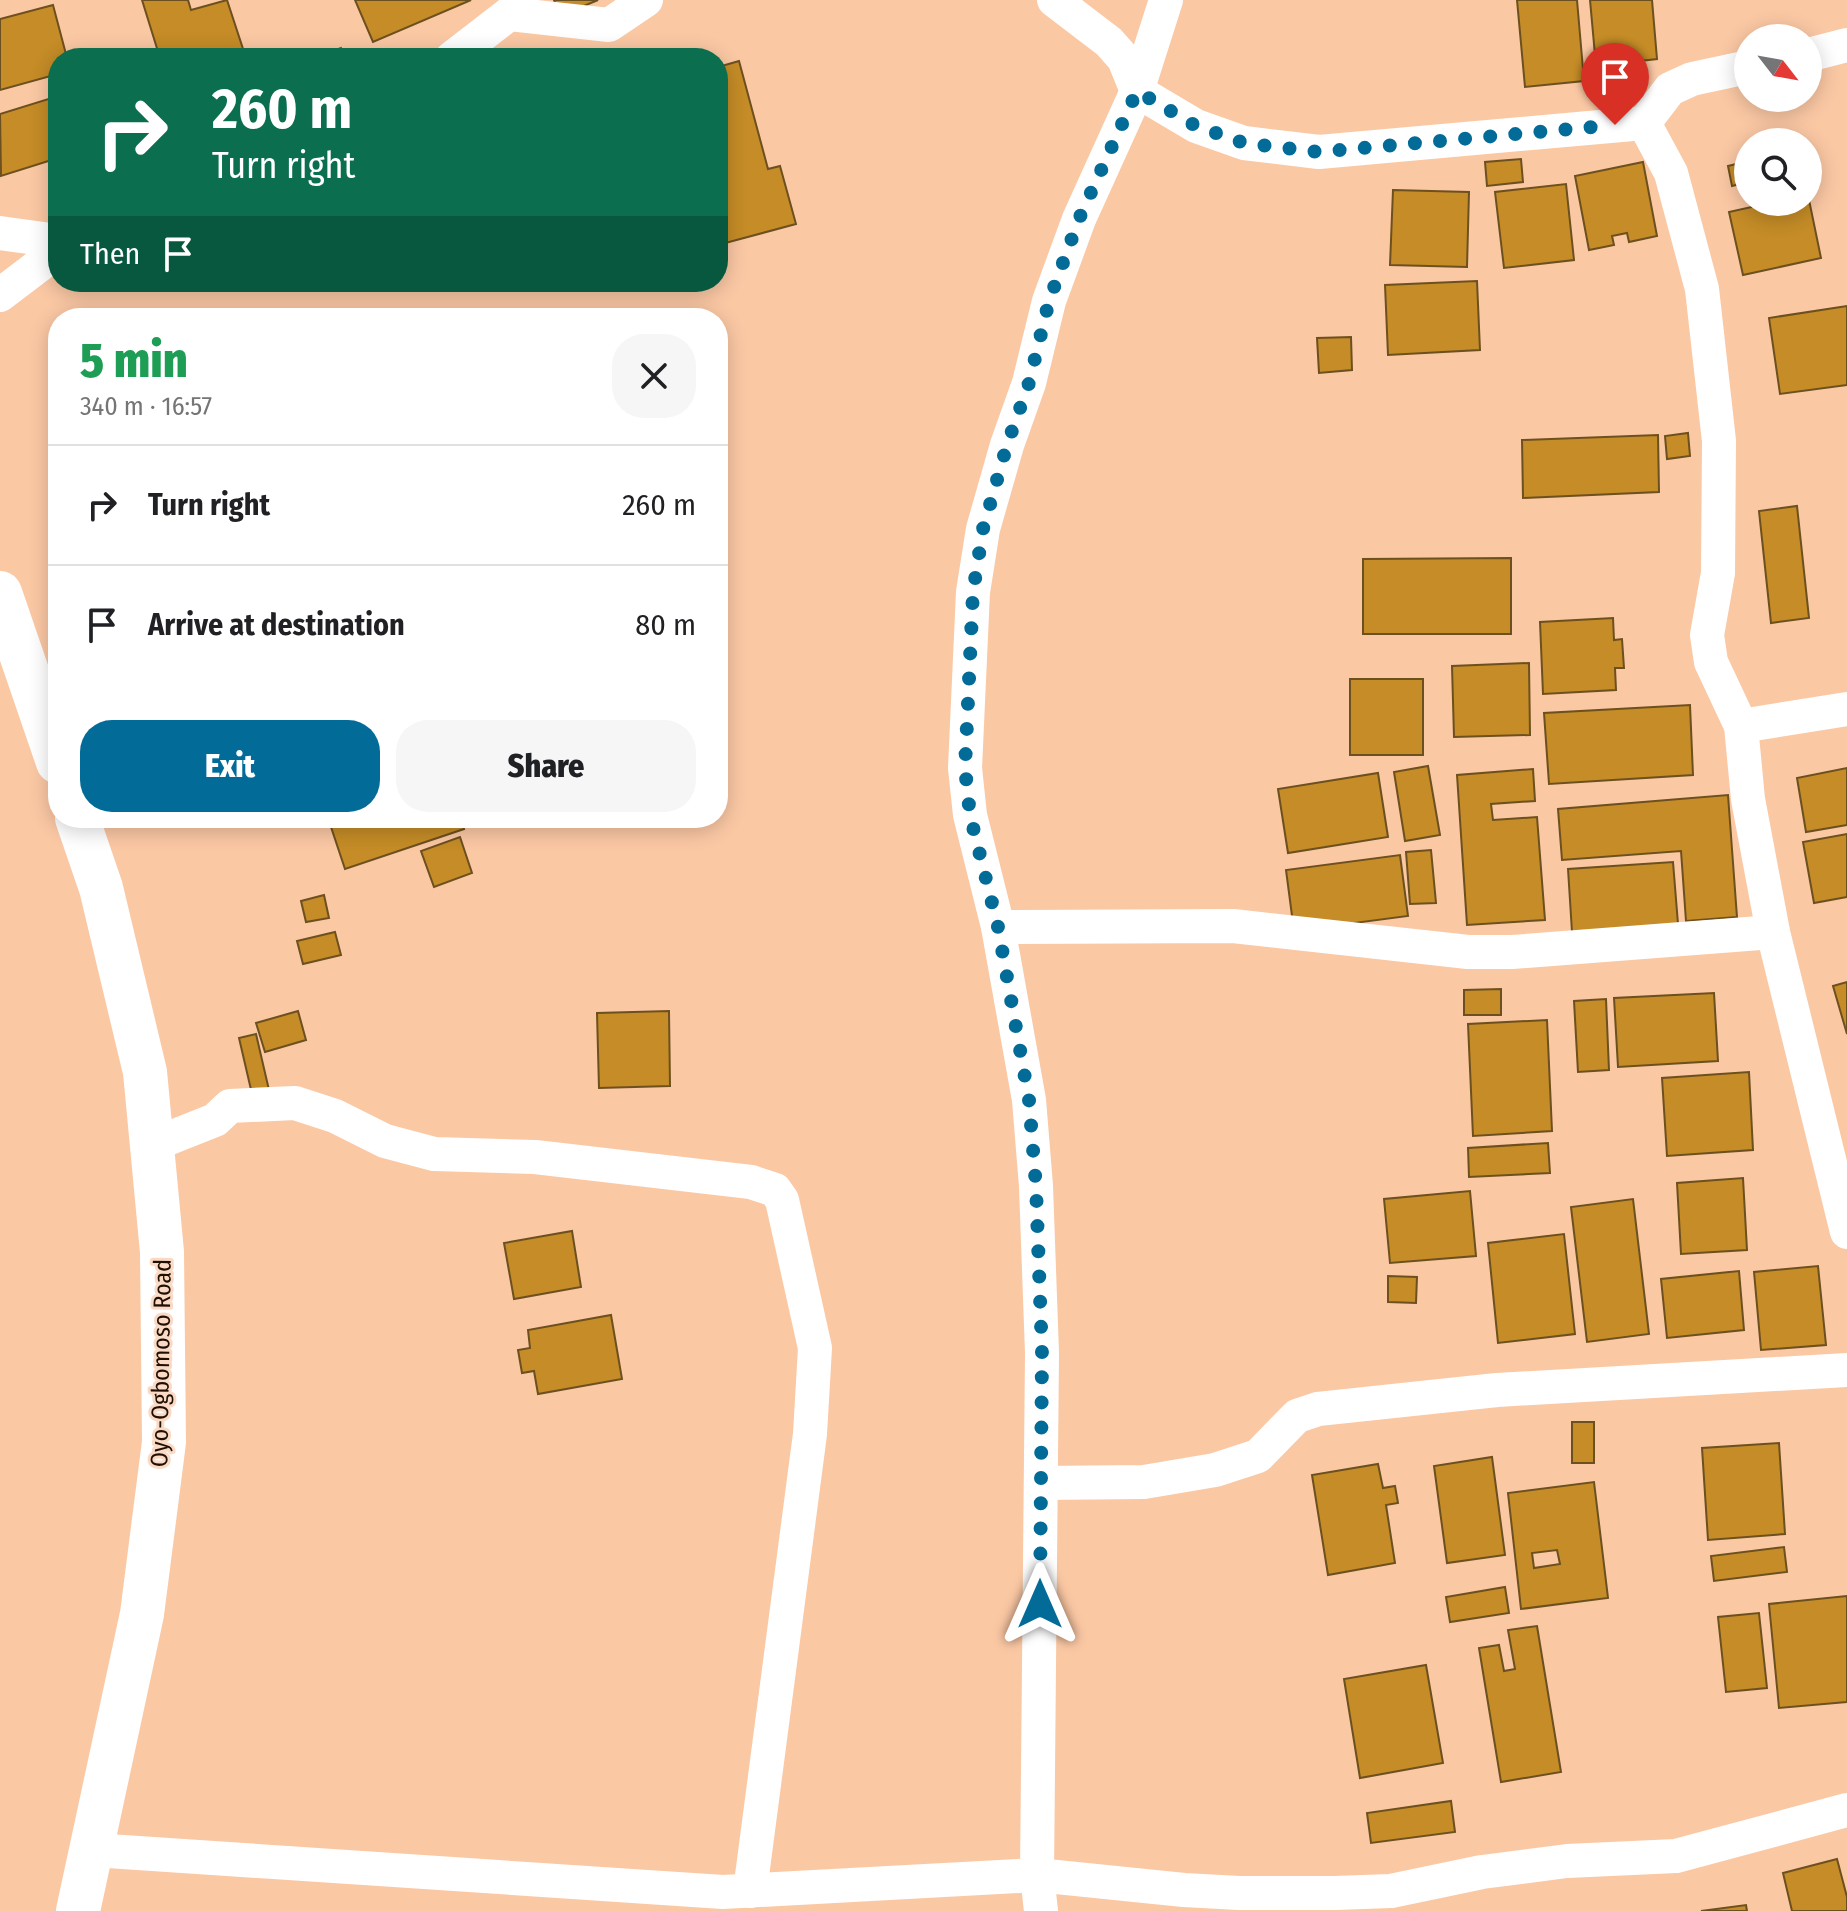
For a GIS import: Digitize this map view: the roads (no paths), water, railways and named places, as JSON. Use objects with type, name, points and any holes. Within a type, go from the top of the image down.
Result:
[{"type":"highway","points":[[0,593],[48,733]]},
{"type":"highway","name":"Oyo-Ogbomoso Road","points":[[78,1911],[142,1614],[164,1442],[162,1252],[145,1072],[101,888],[80,828]]},
{"type":"street","points":[[463,48],[507,7],[609,25],[646,0]]},
{"type":"street","points":[[1054,0],[1109,42],[1124,59],[1137,91],[1196,126],[1244,143],[1319,152],[1644,123],[1670,89],[1692,79],[1734,70]]},
{"type":"street","points":[[1041,1911],[1037,1875],[1042,1353],[1036,1186],[1029,1100],[998,927],[970,815],[965,768],[973,592],[983,529],[1029,383],[1049,301],[1079,219],[1137,91],[1166,0]]},
{"type":"street","points":[[1822,51],[1847,45]]},
{"type":"street","points":[[1644,123],[1671,173],[1702,289],[1719,441],[1718,573],[1707,635],[1711,662],[1741,726],[1748,799],[1773,932],[1847,1232]]},
{"type":"street","points":[[0,233],[48,240]]},
{"type":"street","points":[[0,295],[48,259]]},
{"type":"street","points":[[1741,726],[1847,709]]},
{"type":"street","points":[[998,927],[1233,926],[1468,952],[1512,952],[1773,932]]},
{"type":"street","points":[[152,1145],[215,1120],[230,1106],[295,1103],[335,1116],[385,1141],[434,1154],[535,1157],[751,1182],[775,1190],[782,1200],[815,1348],[810,1434],[750,1891]]},
{"type":"street","points":[[1041,1483],[1144,1482],[1215,1470],[1258,1456],[1297,1416],[1318,1409],[1497,1390],[1847,1370]]},
{"type":"street","points":[[93,1850],[723,1892],[1037,1875],[1212,1892],[1335,1893],[1391,1891],[1482,1872],[1567,1861],[1676,1856],[1847,1810]]}]
